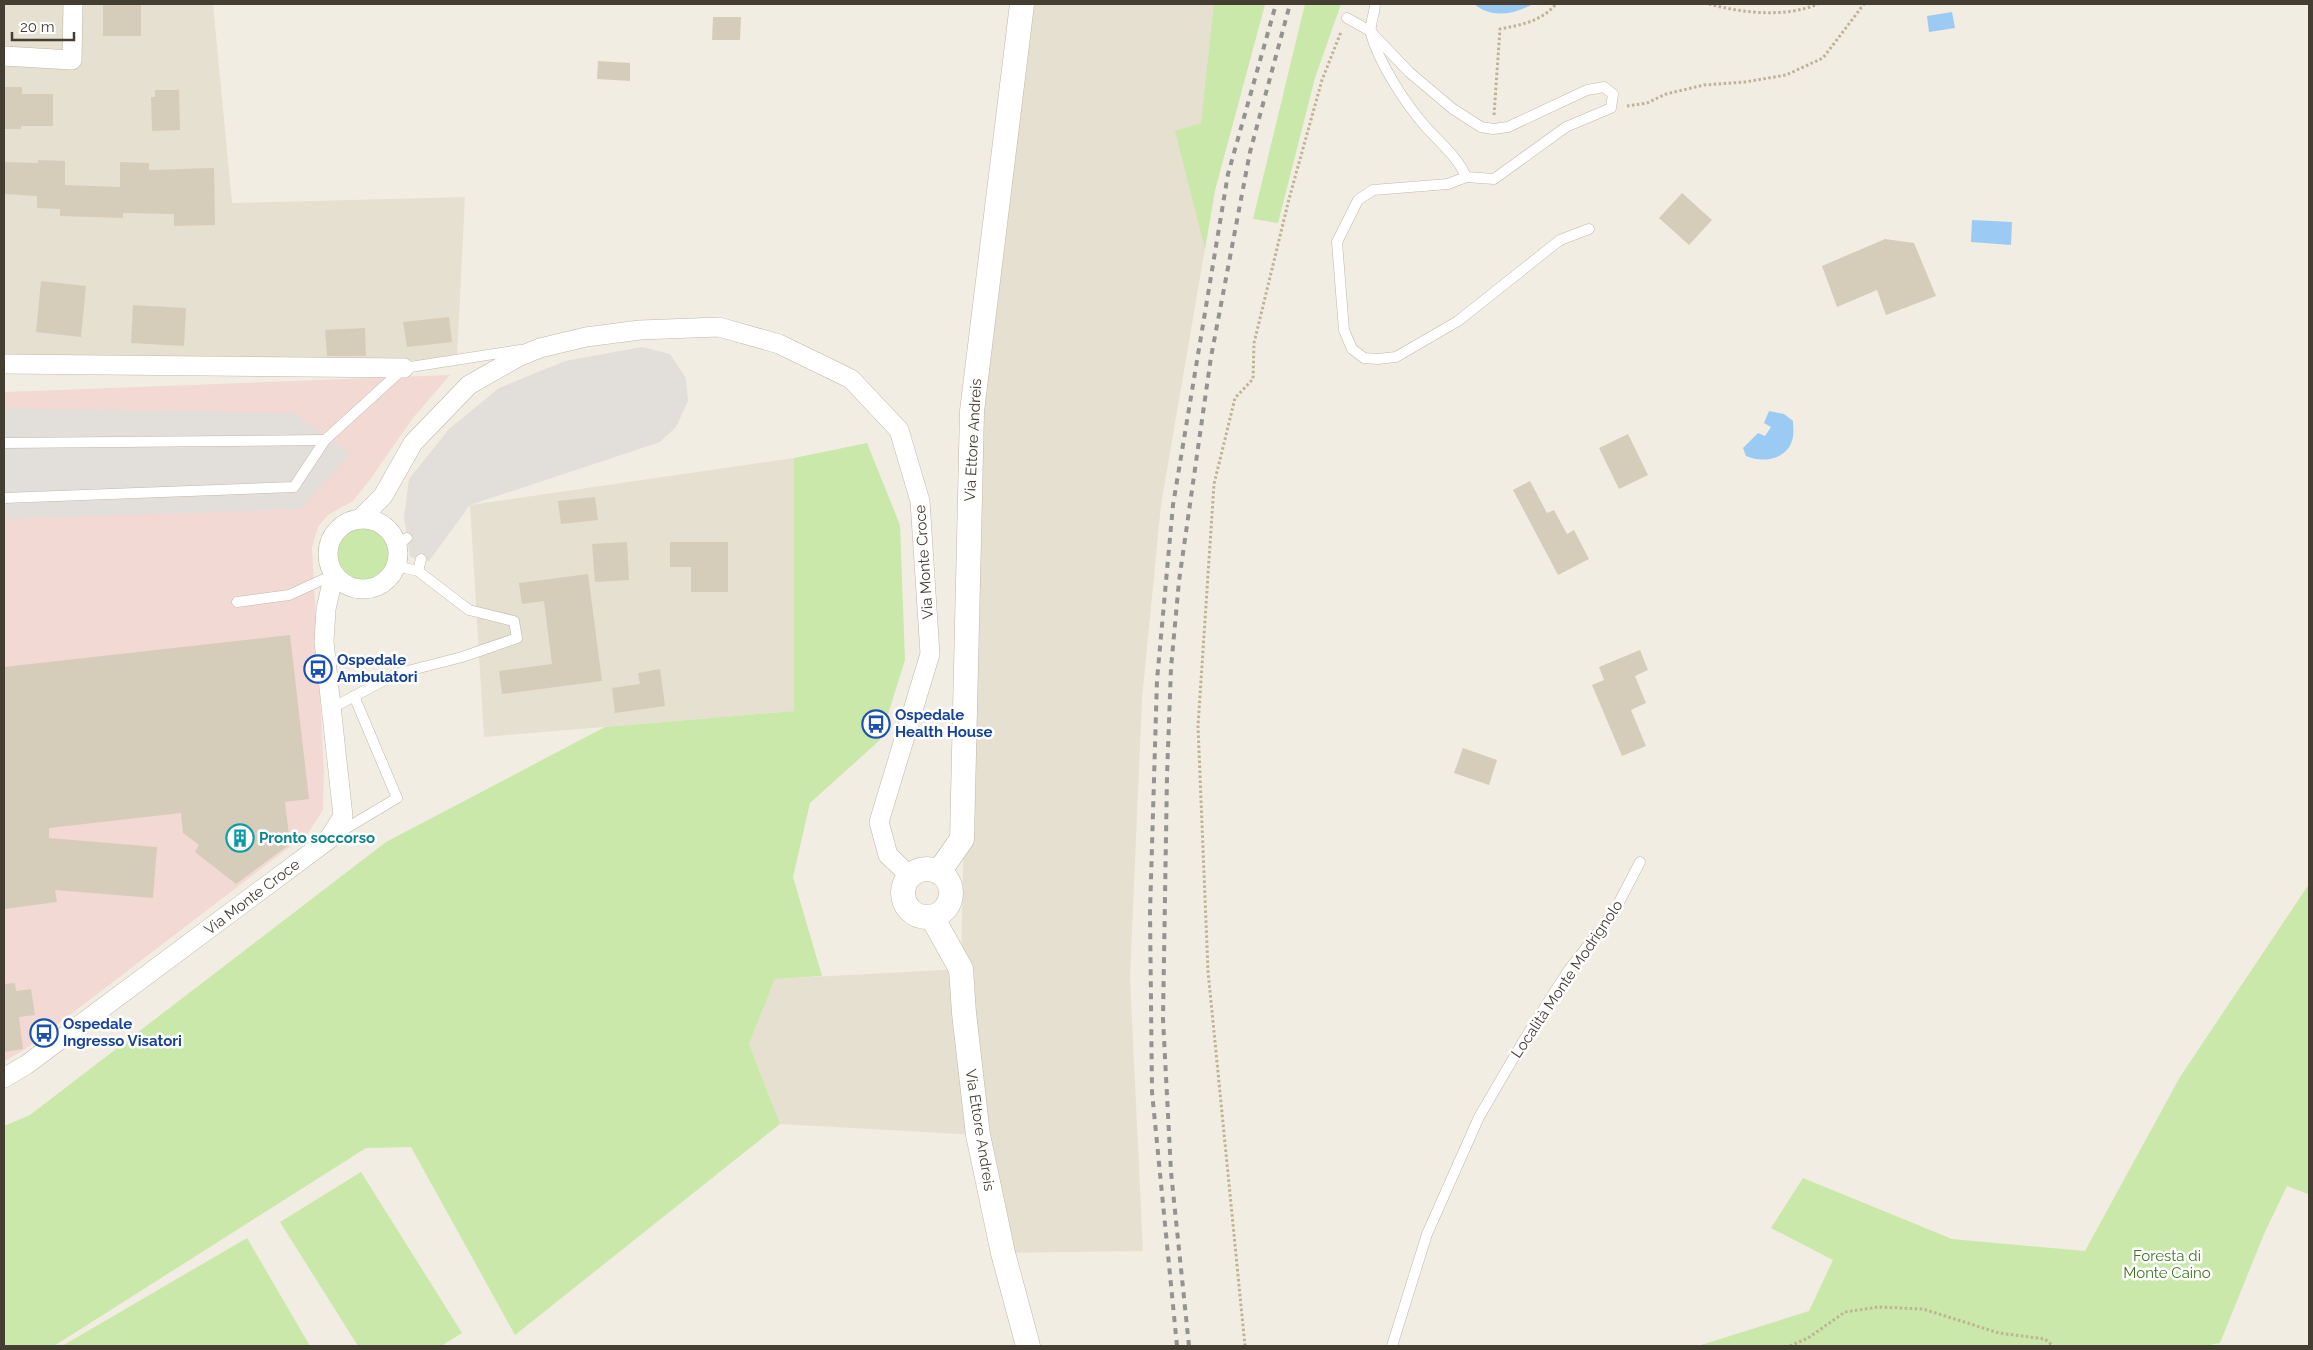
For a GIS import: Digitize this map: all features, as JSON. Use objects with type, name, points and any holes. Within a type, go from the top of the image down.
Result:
[{"type":"street","points":[[4,56],[72,60],[73,4]]},
{"type":"street","name":"Via Ettore Andreis","points":[[939,872],[962,839],[972,410],[1022,4]]},
{"type":"street","name":"Via Monte Croce","points":[[360,519],[383,496],[413,443],[469,385],[518,357],[540,348],[586,337],[640,330],[720,327],[779,344],[851,379],[899,430],[920,501],[930,654],[879,822],[888,855],[910,876]]},
{"type":"street","points":[[4,364],[404,368]]},
{"type":"street","points":[[383,496],[383,524]]},
{"type":"street","points":[[360,519],[383,524],[402,541],[396,566],[385,582],[371,588],[356,589],[347,585],[334,574],[329,564],[330,542],[335,532],[343,525],[360,519]]},
{"type":"street","name":"Via Monte Croce","points":[[4,1078],[26,1065],[328,840],[343,816],[324,642],[326,609],[334,574]]},
{"type":"street","points":[[326,609],[356,589]]},
{"type":"street","points":[[929,869],[939,872],[946,878],[950,887],[951,897],[948,906],[941,913],[932,917],[923,918],[914,914],[908,909],[902,892],[910,876],[918,870],[929,869]]},
{"type":"street","name":"Via Ettore Andreis","points":[[932,917],[961,969],[978,1135],[1003,1253],[1028,1346]]},
{"type":"lane","points":[[1375,4],[1370,32],[1379,55],[1400,92],[1423,124],[1455,158],[1466,177]]},
{"type":"lane","points":[[1347,18],[1370,32],[1409,72],[1453,109],[1481,127],[1508,126],[1587,90],[1604,87],[1613,94],[1611,108],[1566,128],[1494,179],[1466,177],[1448,184],[1373,190],[1358,200],[1337,242],[1344,330],[1352,349],[1364,358],[1396,357],[1458,321],[1560,240],[1589,229]]},
{"type":"lane","points":[[4,498],[294,488],[325,440],[404,368],[457,358],[540,348]]},
{"type":"lane","points":[[4,443],[325,440]]},
{"type":"lane","points":[[418,571],[421,560]]},
{"type":"lane","points":[[332,708],[396,674],[462,657],[517,638],[514,621],[469,610],[418,571],[396,566]]},
{"type":"lane","points":[[238,602],[289,595],[334,574]]},
{"type":"lane","points":[[328,840],[397,798],[354,696]]},
{"type":"lane","name":"Località Monte Modrignolo","points":[[1392,1346],[1427,1234],[1479,1117],[1524,1040],[1568,971],[1614,912],[1640,862]]},
{"type":"path","points":[[1493,128],[1500,29],[1527,24],[1552,10],[1556,4]]},
{"type":"path","points":[[1709,4],[1723,8],[1771,13],[1807,8],[1818,4]]},
{"type":"path","points":[[1611,108],[1647,103],[1666,94],[1704,85],[1745,82],[1786,75],[1823,58],[1864,4]]},
{"type":"path","points":[[1245,1346],[1208,971],[1198,726],[1214,484],[1235,398],[1253,378],[1254,344],[1289,199],[1322,80],[1347,18]]},
{"type":"path","points":[[1790,1346],[1808,1338],[1845,1312],[1878,1307],[1924,1309],[1999,1333],[2045,1339],[2053,1346]]},
{"type":"shaded area","points":[[4,4],[213,4],[232,203],[465,197],[457,359],[4,373]]},
{"type":"shaded area","points":[[1022,4],[1265,4],[1215,190],[1161,505],[1142,699],[1130,978],[1143,1251],[1003,1253],[978,1135],[780,1124],[749,1044],[775,979],[961,969],[972,411]]},
{"type":"shaded area","points":[[642,347],[670,354],[686,378],[688,401],[676,427],[660,442],[470,505],[429,561],[410,557],[404,517],[409,479],[449,429],[499,388],[565,361]]},
{"type":"shaded area","points":[[450,375],[413,418],[353,501],[328,515],[318,527],[312,547],[324,771],[323,810],[308,833],[24,1050],[4,1061],[4,392]]},
{"type":"shaded area","points":[[4,408],[294,413],[350,454],[300,509],[4,519]]},
{"type":"shaded area","points":[[794,458],[795,711],[484,737],[470,505]]},
{"type":"green space","points":[[1214,4],[1265,4],[1215,190],[1205,249],[1175,131],[1201,123]]},
{"type":"green space","points":[[1305,4],[1341,4],[1315,78],[1278,223],[1253,219]]},
{"type":"green space","points":[[867,443],[900,525],[905,660],[880,740],[810,803],[793,877],[822,976],[775,979],[749,1044],[780,1124],[515,1335],[411,1147],[366,1148],[54,1346],[4,1346],[4,1126],[30,1115],[386,842],[605,727],[794,711],[794,458]]},
{"type":"green space","points":[[363,528],[373,530],[381,536],[387,544],[389,554],[387,564],[381,572],[373,578],[363,580],[353,578],[345,572],[339,564],[337,554],[339,544],[345,536],[353,530]]},
{"type":"green space","name":"Foresta di Monte Caino","points":[[2309,884],[2309,1203],[2308,1194],[2287,1186],[2264,1234],[2220,1343],[2205,1346],[1698,1346],[1809,1311],[1833,1260],[1771,1228],[1803,1178],[1952,1239],[2085,1251],[2180,1077]]},
{"type":"green space","points":[[361,1172],[462,1333],[441,1346],[358,1346],[280,1222]]},
{"type":"green space","points":[[247,1238],[310,1346],[62,1346]]},
{"type":"water","points":[[1474,4],[1533,4],[1511,12],[1496,13],[1488,12]]},
{"type":"water","points":[[1952,12],[1955,28],[1929,32],[1927,16]]},
{"type":"water","points":[[1972,220],[2012,222],[2011,245],[1971,242]]},
{"type":"water","points":[[1769,411],[1784,414],[1793,421],[1791,444],[1787,450],[1775,458],[1760,460],[1746,456],[1743,448],[1758,433],[1765,436],[1771,427],[1764,423]]},
{"type":"building","points":[[103,4],[141,4],[141,36],[103,36]]},
{"type":"building","points":[[713,17],[741,17],[740,40],[712,40]]},
{"type":"building","points":[[598,61],[630,63],[630,81],[597,79]]},
{"type":"building","points":[[4,87],[22,87],[22,94],[53,94],[53,126],[21,126],[21,129],[4,129]]},
{"type":"building","points":[[155,90],[179,90],[180,130],[152,131],[151,97],[155,97]]},
{"type":"building","points":[[38,160],[65,161],[65,185],[120,187],[120,162],[149,163],[149,170],[214,168],[215,225],[174,226],[174,214],[123,213],[123,218],[60,216],[60,209],[37,208],[37,196],[4,194],[4,162],[38,163]]},
{"type":"building","points":[[1682,193],[1712,220],[1689,245],[1659,218]]},
{"type":"building","points":[[1885,239],[1914,243],[1936,296],[1886,315],[1877,290],[1837,307],[1822,266]]},
{"type":"building","points":[[41,281],[86,286],[81,337],[36,332]]},
{"type":"building","points":[[133,305],[186,308],[184,346],[131,343]]},
{"type":"building","points":[[449,317],[452,342],[407,347],[403,322]]},
{"type":"building","points":[[365,328],[366,356],[327,356],[325,330]]},
{"type":"building","points":[[1628,434],[1648,475],[1619,489],[1599,448]]},
{"type":"building","points":[[1530,481],[1547,513],[1554,510],[1567,534],[1574,530],[1589,559],[1558,575],[1513,490]]},
{"type":"building","points":[[595,497],[598,520],[561,524],[558,501]]},
{"type":"building","points":[[627,542],[629,580],[595,582],[592,544]]},
{"type":"building","points":[[670,542],[728,542],[728,592],[691,592],[691,567],[670,567]]},
{"type":"building","points":[[588,574],[602,681],[502,694],[499,671],[552,664],[544,601],[522,604],[519,583]]},
{"type":"building","points":[[290,635],[309,799],[285,802],[290,844],[236,884],[195,852],[199,845],[183,833],[181,813],[49,828],[49,838],[157,847],[153,898],[55,890],[57,902],[4,909],[4,667]]},
{"type":"building","points":[[1640,650],[1648,670],[1635,676],[1646,703],[1631,710],[1646,746],[1622,756],[1592,685],[1604,680],[1599,667]]},
{"type":"building","points":[[660,669],[665,706],[615,713],[612,688],[640,684],[638,673]]},
{"type":"building","points":[[1463,748],[1497,760],[1489,785],[1454,773]]},
{"type":"building","points":[[15,983],[16,991],[31,989],[35,1015],[19,1017],[23,1049],[4,1052],[4,984]]},
{"type":"railway","points":[[1177,1346],[1152,1092],[1150,912],[1157,680],[1173,505],[1228,174],[1276,4]]},
{"type":"railway","points":[[1189,1346],[1171,1172],[1163,1019],[1167,776],[1171,668],[1179,581],[1211,357],[1250,152],[1290,4]]},
{"type":"place","name":"Ospedale Ambulatori","points":[[318,669]]},
{"type":"place","name":"Ospedale Health House","points":[[876,724]]},
{"type":"place","name":"Pronto soccorso","points":[[240,838]]},
{"type":"place","name":"Ospedale Ingresso Visatori","points":[[44,1033]]}]
